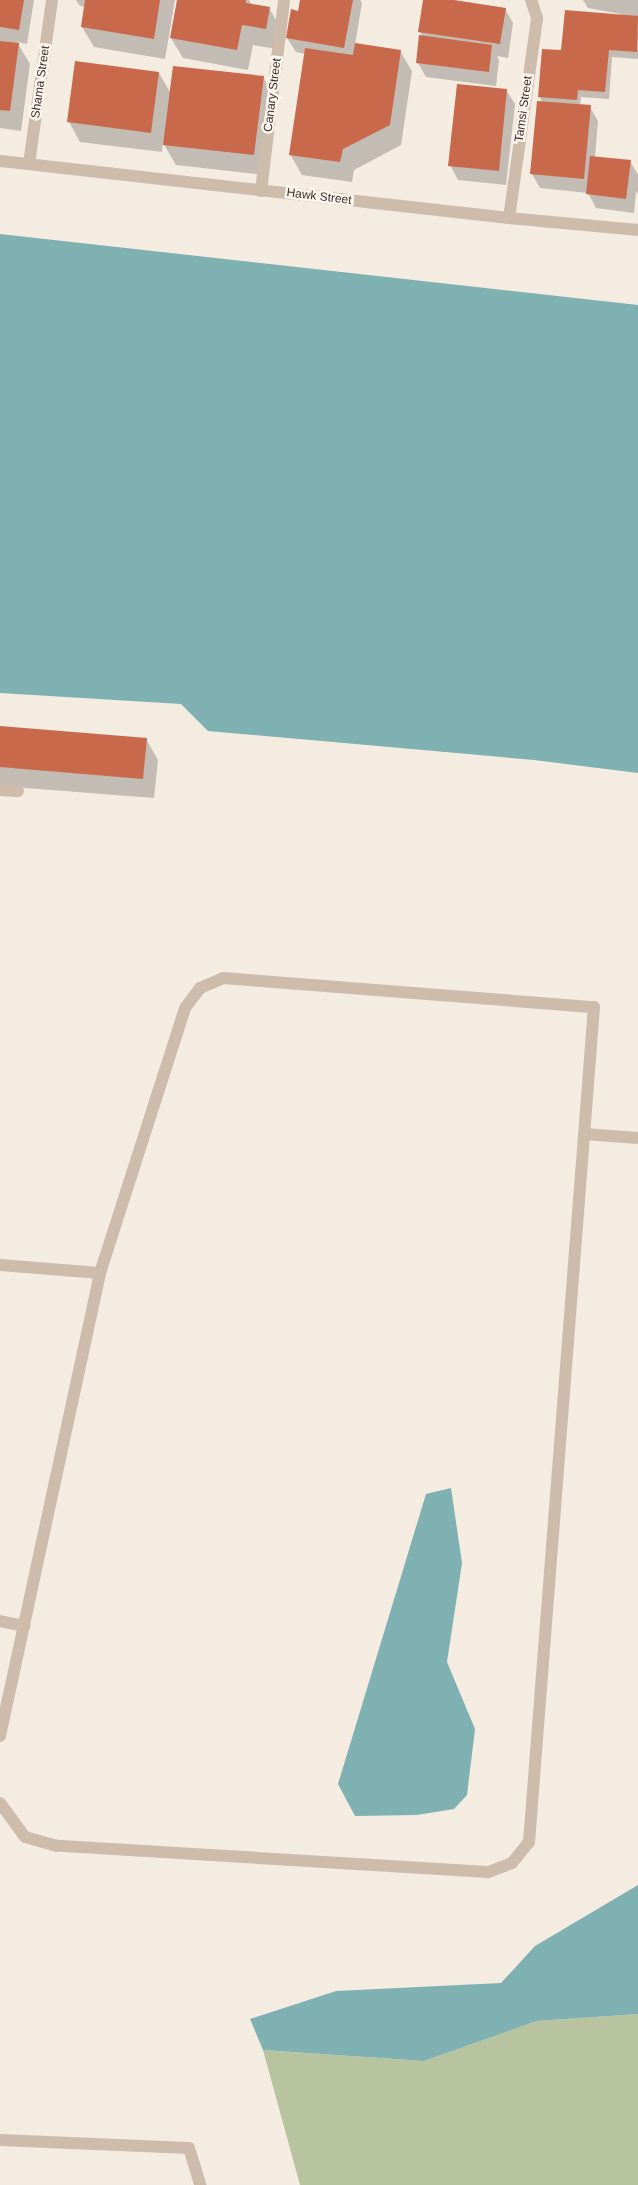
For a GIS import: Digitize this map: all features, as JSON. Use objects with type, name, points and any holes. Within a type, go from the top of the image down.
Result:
[{"type":"street","name":"Shama Street","points":[[29,164],[52,0]]},
{"type":"street","name":"Canary Street","points":[[261,191],[284,0]]},
{"type":"street","name":"Tamsi Street","points":[[509,218],[537,18],[531,0]]},
{"type":"street","name":"Hawk Street","points":[[0,161],[509,218],[638,230]]},
{"type":"street","points":[[0,790],[18,791]]},
{"type":"street","points":[[0,1736],[100,1273],[185,1008],[200,988],[223,978],[594,1007],[529,1842],[512,1863],[488,1872],[57,1846],[25,1837],[0,1802]]},
{"type":"street","points":[[584,1134],[638,1138]]},
{"type":"street","points":[[0,1265],[100,1273]]},
{"type":"street","points":[[0,1621],[24,1626]]},
{"type":"street","points":[[0,2140],[188,2148],[200,2185]]},
{"type":"green space","points":[[638,2014],[638,2185],[300,2185],[263,2050],[424,2061],[537,2021]]},
{"type":"water","points":[[0,234],[638,305],[638,773],[534,760],[208,731],[181,704],[0,693]]},
{"type":"water","points":[[451,1488],[462,1563],[447,1662],[475,1729],[467,1795],[454,1809],[417,1815],[355,1816],[338,1784],[426,1494]]},
{"type":"water","points":[[638,1885],[638,2014],[537,2021],[424,2061],[263,2050],[250,2019],[336,1991],[501,1983],[535,1946]]},
{"type":"building","points":[[0,0],[24,0],[19,30],[0,27]]},
{"type":"building","points":[[85,0],[160,0],[154,39],[81,27]]},
{"type":"building","points":[[177,0],[246,0],[246,3],[270,7],[266,29],[242,25],[237,50],[170,38]]},
{"type":"building","points":[[300,0],[353,0],[344,48],[286,38],[291,9],[298,11]]},
{"type":"building","points":[[423,0],[454,0],[506,8],[500,44],[418,32]]},
{"type":"building","points":[[565,10],[638,16],[637,52],[609,50],[605,92],[578,90],[577,100],[538,97],[542,49],[561,50]]},
{"type":"building","points":[[419,35],[492,45],[489,72],[416,63]]},
{"type":"building","points":[[0,41],[19,43],[10,111],[0,110]]},
{"type":"building","points":[[355,43],[401,50],[390,125],[343,149],[340,162],[289,155],[305,48],[353,55]]},
{"type":"building","points":[[75,61],[159,72],[151,133],[67,122]]},
{"type":"building","points":[[173,66],[264,76],[254,155],[163,145]]},
{"type":"building","points":[[457,84],[507,89],[499,171],[448,166]]},
{"type":"building","points":[[537,101],[591,105],[584,179],[530,174]]},
{"type":"building","points":[[590,156],[631,160],[626,199],[586,194]]},
{"type":"building","points":[[0,726],[147,738],[143,779],[0,767]]}]
